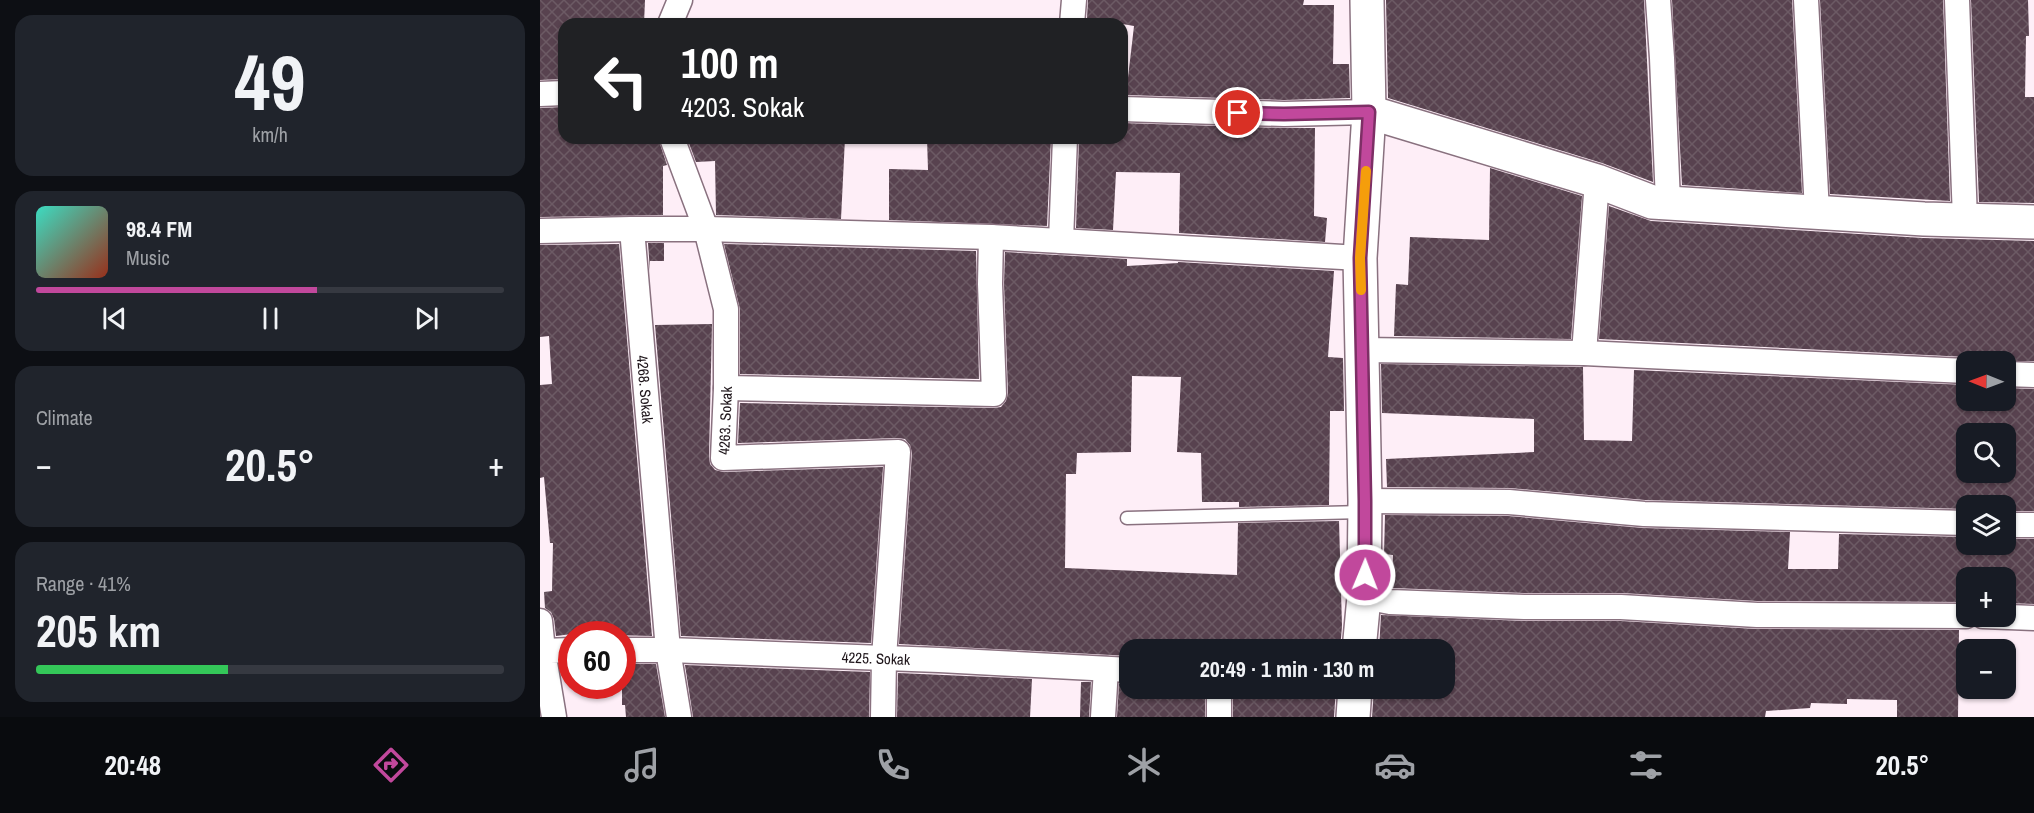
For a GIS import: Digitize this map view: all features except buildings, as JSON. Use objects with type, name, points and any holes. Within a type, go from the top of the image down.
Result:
[{"type":"main road","points":[[1360,639],[1364,597],[1365,507],[1360,258],[1369,112],[1366,0]]},
{"type":"main road","points":[[1369,112],[1597,181],[1652,201],[1817,212],[2034,222]]},
{"type":"main road","points":[[1353,717],[1355,699]]},
{"type":"street","points":[[672,18],[680,0]]},
{"type":"street","points":[[1072,18],[1074,0]]},
{"type":"street","points":[[1658,0],[1668,202]]},
{"type":"street","points":[[1806,0],[1817,212]]},
{"type":"street","points":[[1957,0],[1965,220]]},
{"type":"street","points":[[540,94],[558,93]]},
{"type":"street","points":[[1128,109],[1284,114],[1369,112]]},
{"type":"street","points":[[674,144],[706,229]]},
{"type":"street","points":[[1061,241],[1065,144]]},
{"type":"street","points":[[1584,353],[1597,181]]},
{"type":"street","points":[[540,231],[706,229],[991,237],[1360,258]]},
{"type":"street","name":"4263. Sokak","points":[[706,229],[726,309],[723,458],[898,452],[884,658],[883,717]]},
{"type":"street","name":"4268. Sokak","points":[[632,230],[668,650],[679,717]]},
{"type":"street","points":[[726,388],[994,394],[990,284],[991,237]]},
{"type":"street","points":[[1363,350],[1584,353],[1956,371]]},
{"type":"street","points":[[2016,374],[2034,375]]},
{"type":"street","points":[[1365,507],[1509,502],[1644,514],[1956,523]]},
{"type":"street","points":[[2016,525],[2034,525]]},
{"type":"street","points":[[1364,597],[1390,602],[1524,607],[1621,607],[1757,615],[1956,616]]},
{"type":"street","points":[[2016,617],[2034,618]]},
{"type":"street","points":[[541,633],[558,642]]},
{"type":"street","points":[[541,633],[554,717]]},
{"type":"street","name":"4225. Sokak","points":[[636,650],[1118,669]]},
{"type":"street","points":[[1103,717],[1118,669]]},
{"type":"street","points":[[1219,699],[1219,717]]},
{"type":"lane","points":[[1127,518],[1365,507]]},
{"type":"slow traffic","points":[[1361,290],[1360,258],[1366,171]]},
{"type":"route","points":[[1238,113],[1369,112],[1360,258],[1365,575]]}]
